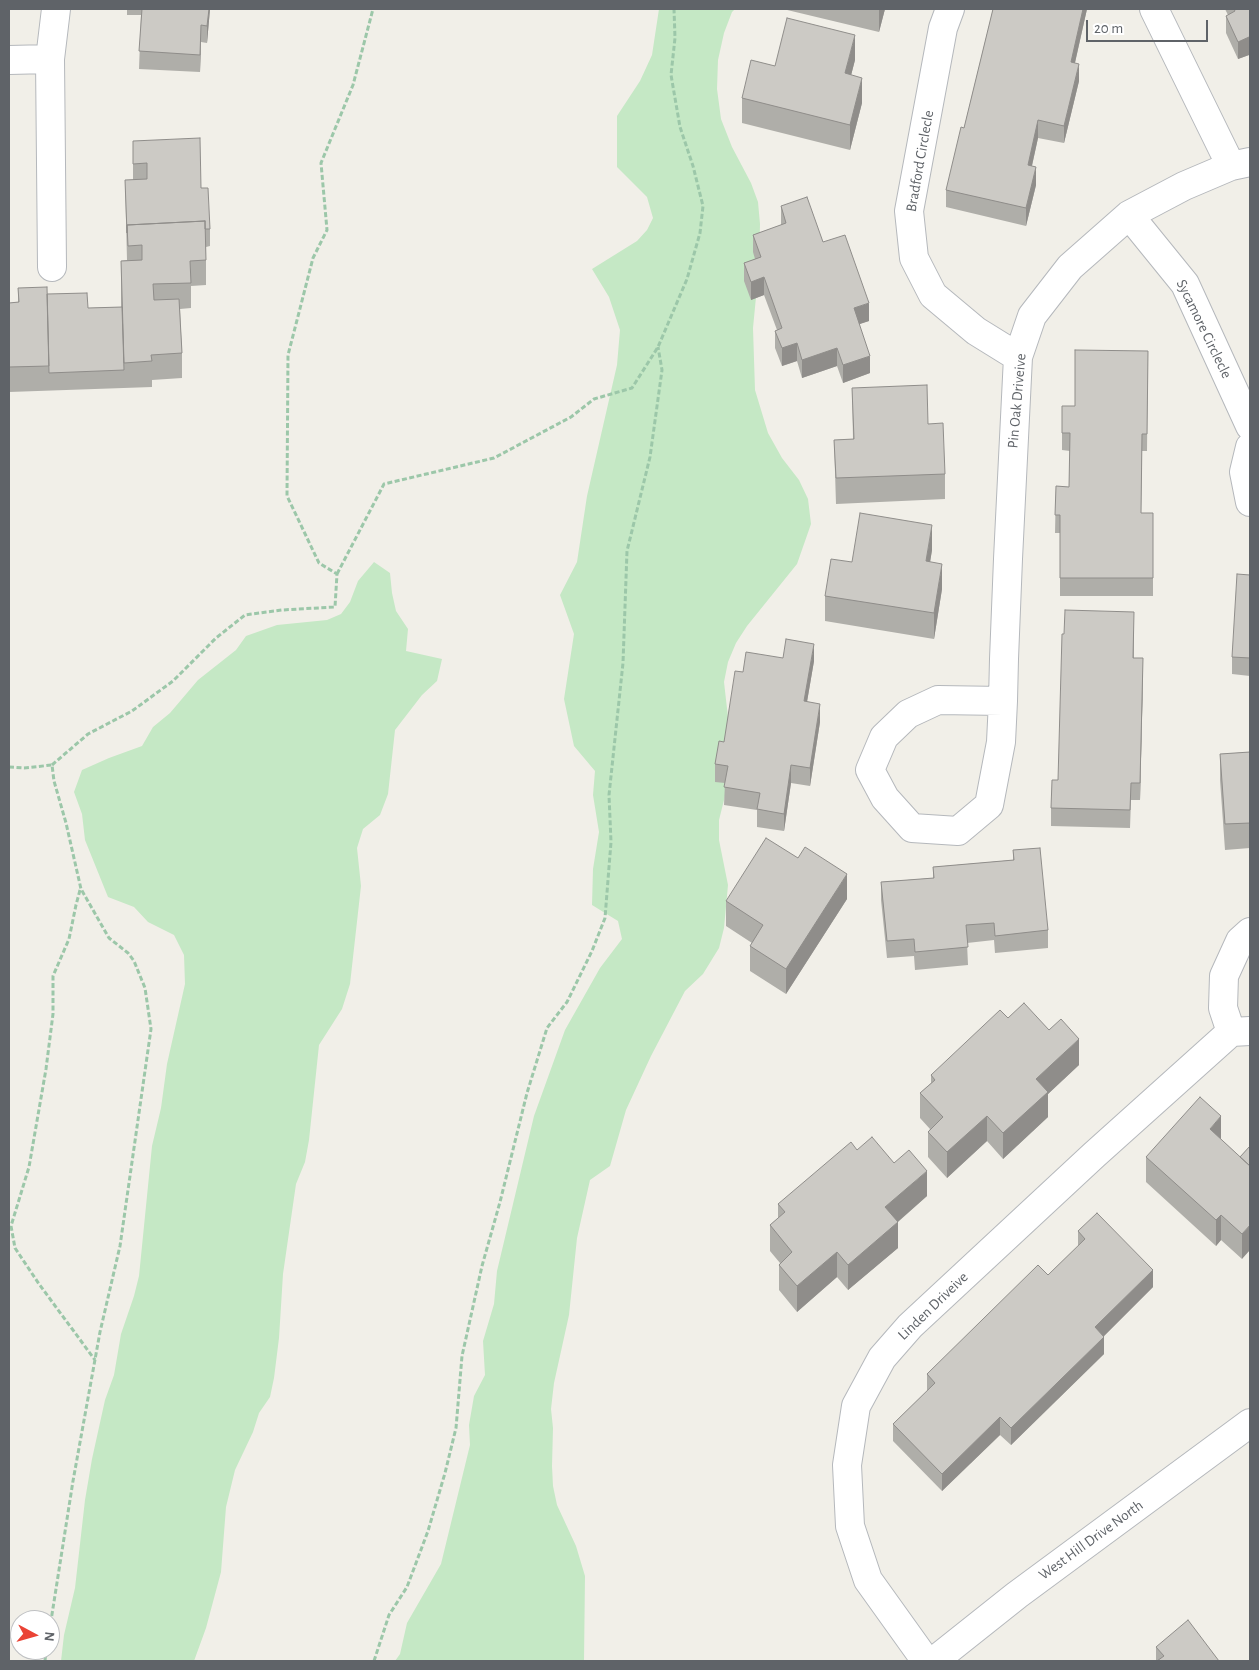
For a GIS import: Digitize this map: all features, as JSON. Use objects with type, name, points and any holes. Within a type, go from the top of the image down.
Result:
[{"type":"street","points":[[52,268],[50,59],[56,9]]},
{"type":"street","name":"Bradford Circlecle","points":[[950,9],[944,28],[909,211],[914,258],[933,295],[976,332],[1018,357]]},
{"type":"street","points":[[1154,9],[1241,164]]},
{"type":"street","points":[[9,60],[50,59]]},
{"type":"street","name":"Pin Oak Driveive","points":[[1003,701],[938,700],[908,714],[884,737],[870,770],[885,798],[912,828],[958,831],[989,805],[1001,742],[1003,701],[1018,357],[1032,316],[1070,267],[1129,215],[1184,186],[1241,164]]},
{"type":"street","name":"Sycamore Circlecle","points":[[1129,215],[1184,284],[1250,426]]},
{"type":"street","points":[[1250,447],[1244,472],[1250,502]]},
{"type":"street","name":"Linden Driveive","points":[[926,1661],[868,1580],[850,1526],[848,1465],[856,1406],[882,1358],[910,1326],[1094,1155],[1241,1032],[1223,1008],[1224,976],[1240,941],[1250,932]]},
{"type":"street","name":"West Hill Drive North","points":[[934,1661],[1017,1595],[1250,1422]]},
{"type":"path","points":[[337,574],[319,563],[287,496],[289,428],[288,355],[313,258],[327,230],[320,163],[353,85],[373,9]]},
{"type":"path","points":[[9,767],[24,768],[52,765],[88,734],[132,711],[173,681],[216,638],[245,615],[282,610],[335,607],[337,574],[384,484],[494,458],[571,417],[594,399],[632,388],[658,347],[687,279],[700,233],[703,206],[693,166],[680,127],[671,75],[674,9]]},
{"type":"path","points":[[374,1661],[389,1615],[407,1587],[428,1531],[445,1473],[456,1428],[462,1356],[482,1266],[527,1093],[547,1028],[567,1002],[592,951],[605,918],[611,842],[609,795],[623,663],[627,551],[650,457],[662,370],[658,347]]},
{"type":"path","points":[[52,765],[54,781],[66,822],[81,889],[108,938],[128,953],[134,961],[144,988],[151,1029],[120,1246],[95,1360],[53,1610]]},
{"type":"path","points":[[81,889],[69,939],[53,976],[53,1014],[46,1070],[29,1167],[11,1226],[15,1248],[38,1284],[95,1360]]},
{"type":"green space","points":[[659,9],[735,9],[724,33],[718,60],[717,89],[721,119],[758,202],[760,224],[759,266],[753,328],[755,390],[768,433],[782,458],[799,480],[808,499],[811,524],[797,564],[747,626],[736,643],[728,662],[724,682],[729,726],[727,788],[719,820],[719,840],[728,885],[724,928],[719,948],[703,974],[685,991],[651,1056],[626,1110],[610,1166],[590,1180],[577,1238],[569,1315],[554,1383],[551,1409],[553,1428],[553,1486],[557,1505],[576,1546],[585,1576],[584,1661],[395,1661],[400,1654],[407,1623],[441,1564],[470,1445],[469,1425],[474,1396],[485,1375],[483,1341],[494,1304],[497,1271],[534,1116],[565,1030],[600,968],[622,939],[618,921],[592,905],[593,869],[599,832],[593,795],[595,771],[574,746],[564,699],[574,634],[560,595],[577,562],[587,496],[617,365],[620,330],[609,297],[592,269],[637,241],[647,230],[653,218],[647,197],[617,167],[617,116],[640,81],[652,55]]},
{"type":"green space","points":[[374,562],[390,573],[396,611],[408,629],[406,651],[442,659],[437,681],[422,695],[395,730],[388,794],[380,815],[363,829],[357,848],[361,886],[350,984],[342,1009],[319,1045],[309,1140],[305,1162],[296,1184],[283,1274],[279,1338],[274,1378],[270,1397],[259,1413],[253,1432],[235,1470],[226,1507],[221,1572],[206,1628],[194,1661],[61,1661],[64,1635],[75,1588],[85,1500],[92,1459],[105,1400],[114,1375],[121,1334],[139,1276],[152,1146],[161,1108],[167,1064],[185,984],[184,955],[174,935],[148,922],[134,907],[108,897],[85,840],[82,814],[74,792],[82,770],[142,746],[153,727],[170,713],[198,680],[236,650],[246,636],[277,625],[327,620],[341,614],[350,602],[358,581]]},
{"type":"building","points":[[142,9],[209,9],[207,26],[201,25],[200,55],[139,51]]},
{"type":"building","points":[[993,9],[1083,9],[1071,62],[1079,64],[1064,126],[1038,120],[1028,165],[1036,167],[1026,208],[946,190],[961,127],[964,128]]},
{"type":"building","points":[[1234,9],[1250,9],[1250,41],[1249,37],[1238,42],[1226,16],[1235,11]]},
{"type":"building","points":[[787,18],[855,35],[845,73],[862,78],[850,125],[742,98],[751,60],[775,66]]},
{"type":"building","points":[[200,138],[201,188],[208,188],[210,229],[205,229],[205,221],[127,225],[127,233],[125,180],[147,179],[147,163],[133,164],[133,141]]},
{"type":"building","points":[[807,197],[823,242],[845,235],[869,303],[854,308],[870,356],[843,365],[837,348],[802,360],[797,343],[782,348],[775,331],[782,328],[764,277],[751,282],[744,263],[761,257],[753,235],[786,223],[781,206]]},
{"type":"building","points":[[205,221],[206,260],[190,261],[191,283],[153,284],[154,300],[179,299],[182,353],[151,355],[152,361],[124,363],[121,261],[142,260],[142,245],[128,246],[127,225]]},
{"type":"building","points":[[47,287],[49,366],[9,367],[9,303],[19,302],[18,288]]},
{"type":"building","points":[[87,293],[88,308],[122,307],[124,370],[49,373],[47,294]]},
{"type":"building","points":[[1075,350],[1148,351],[1147,434],[1142,434],[1141,513],[1153,513],[1153,578],[1060,578],[1060,515],[1055,515],[1056,486],[1069,487],[1070,433],[1062,433],[1062,406],[1075,406]]},
{"type":"building","points":[[927,385],[928,424],[943,423],[945,474],[836,478],[834,440],[854,439],[852,388]]},
{"type":"building","points":[[860,513],[932,525],[926,561],[942,564],[934,613],[825,596],[831,559],[852,562]]},
{"type":"building","points":[[1237,574],[1250,575],[1250,658],[1232,657]]},
{"type":"building","points":[[1065,610],[1134,612],[1133,658],[1143,658],[1140,783],[1131,783],[1130,810],[1051,808],[1052,780],[1058,780],[1062,634],[1064,634]]},
{"type":"building","points":[[786,639],[814,644],[804,701],[820,704],[810,768],[791,765],[784,814],[757,809],[760,793],[724,787],[728,766],[715,764],[719,741],[724,742],[735,671],[743,672],[746,652],[783,658]]},
{"type":"building","points":[[1250,752],[1250,823],[1225,824],[1220,754]]},
{"type":"building","points":[[766,838],[798,858],[805,847],[847,874],[786,969],[750,946],[763,925],[726,901]]},
{"type":"building","points":[[1040,848],[1048,930],[995,936],[994,923],[966,925],[968,947],[915,952],[914,939],[887,941],[881,882],[934,878],[933,867],[1014,860],[1013,850]]},
{"type":"building","points":[[1024,1003],[1049,1030],[1061,1019],[1079,1039],[1036,1079],[1048,1092],[1003,1133],[987,1116],[947,1152],[928,1132],[943,1117],[920,1093],[935,1080],[931,1075],[1000,1010],[1008,1018]]},
{"type":"building","points":[[1200,1097],[1221,1116],[1210,1129],[1250,1166],[1250,1225],[1242,1234],[1221,1215],[1216,1220],[1146,1157]]},
{"type":"building","points":[[872,1137],[894,1163],[909,1150],[927,1171],[885,1207],[898,1222],[848,1265],[837,1252],[797,1286],[779,1265],[792,1252],[770,1225],[785,1212],[778,1204],[851,1142],[857,1150]]},
{"type":"building","points":[[1250,1146],[1250,1166],[1240,1157]]},
{"type":"building","points":[[1097,1213],[1153,1270],[1095,1327],[1104,1337],[1011,1428],[1000,1417],[942,1474],[893,1424],[935,1383],[927,1374],[1038,1265],[1048,1275],[1085,1239],[1078,1231]]},
{"type":"building","points":[[1188,1620],[1219,1661],[1157,1661],[1164,1656],[1156,1647]]}]
